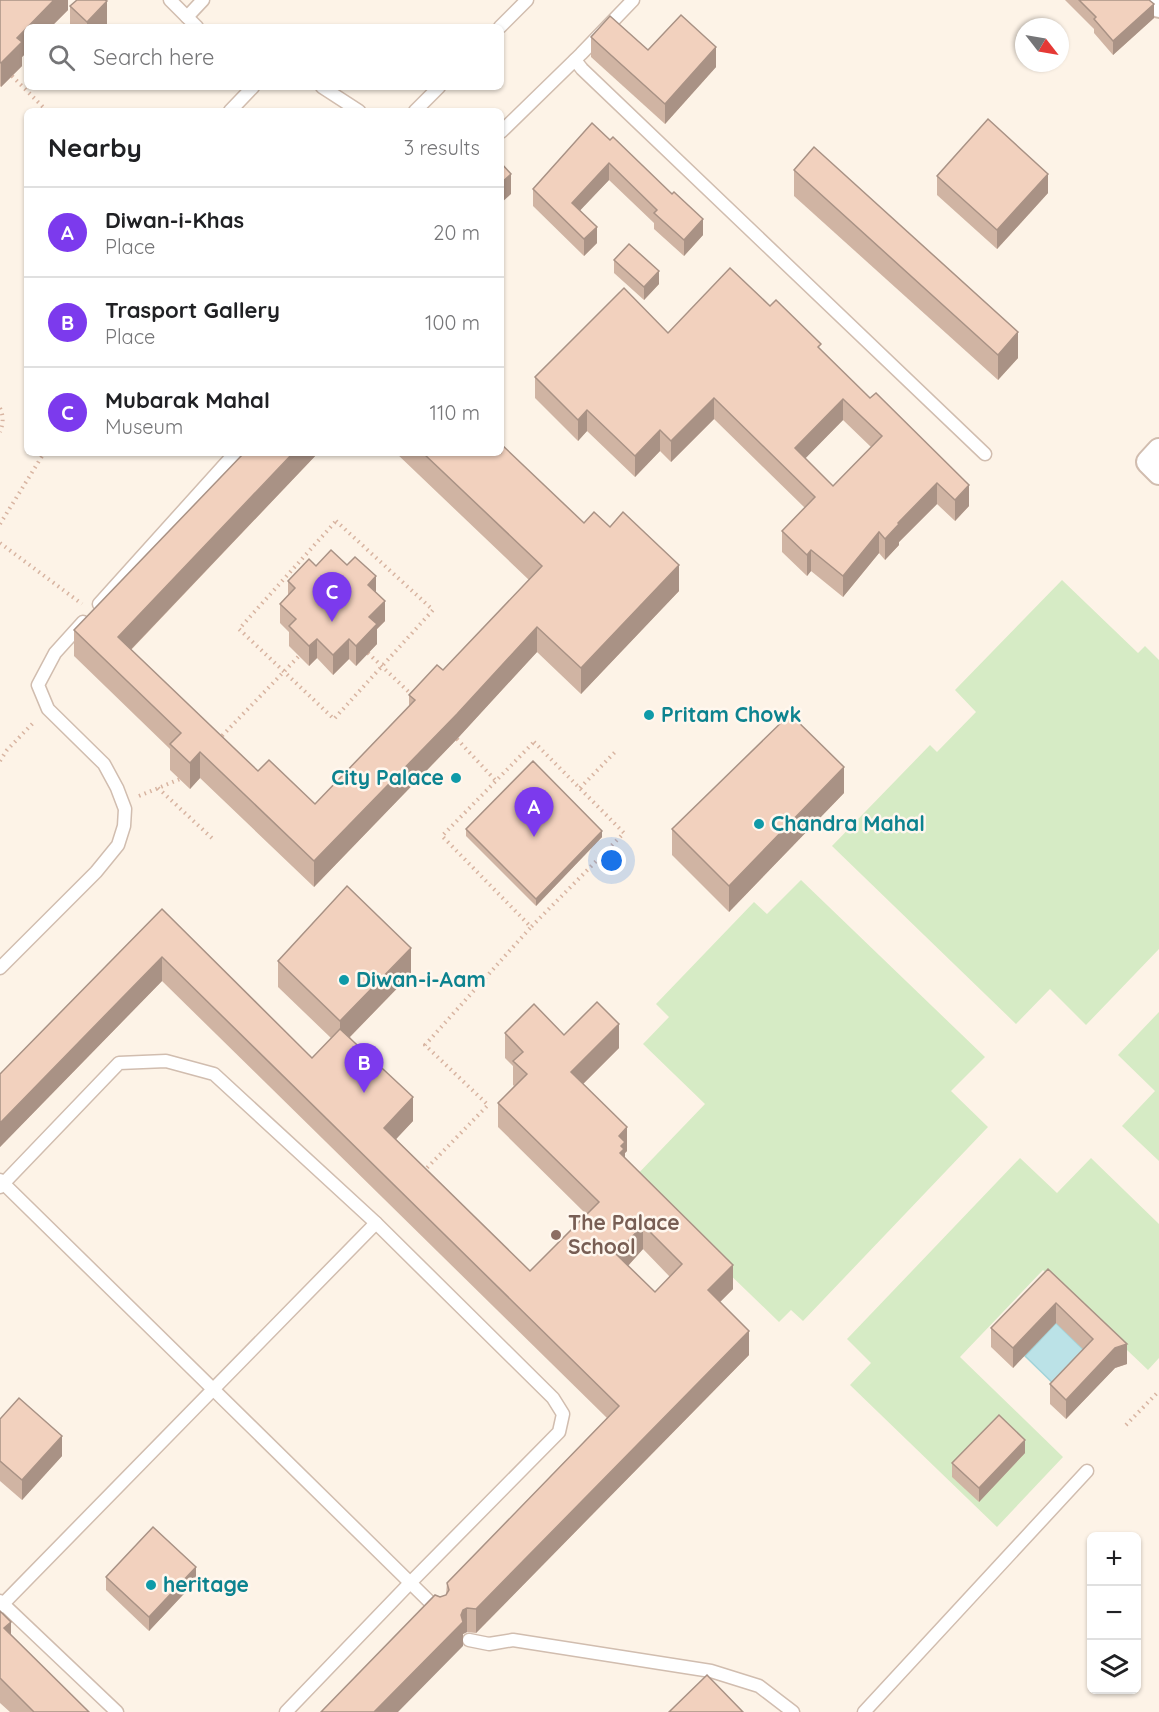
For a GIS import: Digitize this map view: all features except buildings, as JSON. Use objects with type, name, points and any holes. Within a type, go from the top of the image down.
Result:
[{"type":"street","points":[[1152,0],[1159,6]]},
{"type":"street","points":[[1159,450],[1148,462],[1159,472]]},
{"type":"lane","points":[[170,0],[194,24]]},
{"type":"lane","points":[[187,17],[203,0]]},
{"type":"lane","points":[[503,24],[527,0]]},
{"type":"lane","points":[[504,129],[633,0]]},
{"type":"lane","points":[[575,60],[984,454]]},
{"type":"lane","points":[[233,108],[250,90]]},
{"type":"lane","points":[[327,90],[354,108]]},
{"type":"lane","points":[[418,108],[436,90]]},
{"type":"lane","points":[[0,968],[96,872],[118,845],[124,826],[125,809],[104,764],[48,709],[38,684],[55,653],[232,456]]},
{"type":"lane","points":[[286,1712],[410,1583],[559,1432],[563,1414],[553,1398],[375,1223],[214,1074],[165,1061],[119,1063],[1,1183],[214,1390],[410,1583],[441,1613]]},
{"type":"lane","points":[[117,1712],[1,1604],[214,1390],[375,1223]]},
{"type":"lane","points":[[864,1712],[1087,1471]]},
{"type":"lane","points":[[469,1640],[489,1644],[513,1640],[711,1671],[759,1686],[793,1712]]},
{"type":"path","points":[[12,76],[24,88]]},
{"type":"path","points":[[26,90],[44,108]]},
{"type":"path","points":[[0,408],[3,426],[0,432]]},
{"type":"path","points":[[0,525],[42,456]]},
{"type":"path","points":[[336,520],[433,610],[382,666],[334,719],[239,629],[336,520]]},
{"type":"path","points":[[0,543],[93,611]]},
{"type":"path","points":[[368,653],[415,698]]},
{"type":"path","points":[[216,742],[299,656]]},
{"type":"path","points":[[0,760],[48,709]]},
{"type":"path","points":[[457,739],[496,781]]},
{"type":"path","points":[[423,1173],[488,1106],[425,1045],[531,927],[624,833],[534,742],[442,836],[531,927]]},
{"type":"path","points":[[580,788],[617,750]]},
{"type":"path","points":[[122,803],[180,779]]},
{"type":"path","points":[[158,788],[214,840]]},
{"type":"path","points":[[1126,1425],[1159,1391]]},
{"type":"green space","points":[[1062,580],[1138,653],[1145,646],[1159,660],[1159,949],[1086,1025],[1050,989],[1016,1024],[832,846],[930,745],[937,752],[976,712],[955,690]]},
{"type":"green space","points":[[801,880],[985,1057],[951,1091],[988,1127],[803,1321],[791,1310],[779,1322],[632,1180],[705,1104],[643,1044],[669,1017],[656,1004],[754,902],[767,914]]},
{"type":"green space","points":[[1159,1012],[1159,1161],[1122,1126],[1155,1091],[1118,1055]]},
{"type":"green space","points":[[1020,1158],[1057,1193],[1091,1158],[1159,1224],[1159,1358],[1148,1370],[1043,1270],[960,1357],[1063,1457],[997,1527],[850,1385],[871,1363],[847,1339]]},
{"type":"water","points":[[1056,1323],[1093,1359],[1062,1392],[1025,1356]]},
{"type":"place","name":"Mubarak Mahal","points":[[332,622]]},
{"type":"place","name":"Pritam Chowk","points":[[649,715]]},
{"type":"place","name":"City Palace","points":[[456,778]]},
{"type":"place","name":"Chandra Mahal","points":[[759,824]]},
{"type":"place","name":"Diwan-i-Khas","points":[[534,837]]},
{"type":"place","name":"Diwan-i-Aam","points":[[344,980]]},
{"type":"place","name":"Trasport Gallery","points":[[364,1093]]},
{"type":"place","name":"The Palace School","points":[[556,1235]]},
{"type":"place","name":"heritage","points":[[151,1585]]}]
